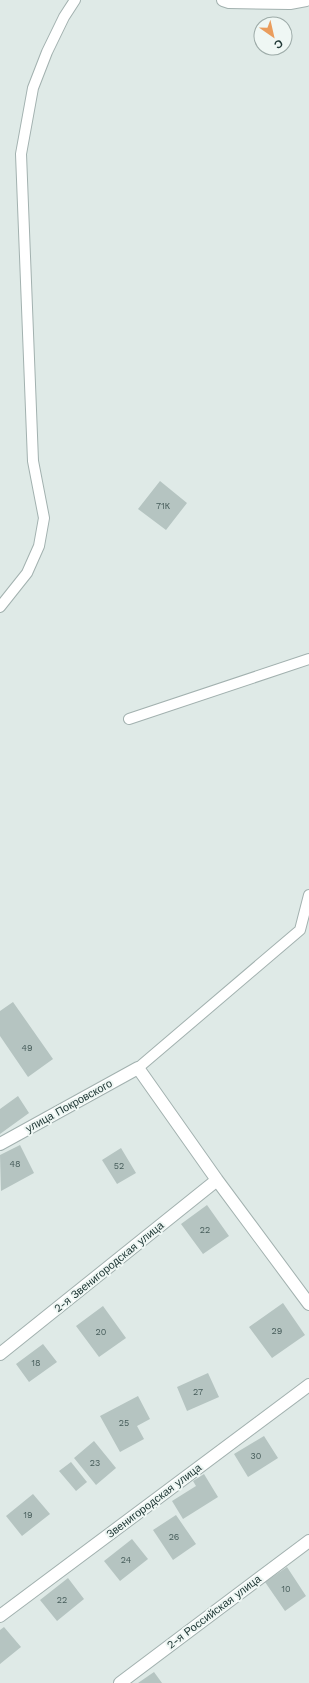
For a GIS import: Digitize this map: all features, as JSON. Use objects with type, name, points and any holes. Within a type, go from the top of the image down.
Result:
[{"type":"street","points":[[223,0],[229,2],[290,3],[306,0]]},
{"type":"street","points":[[138,1068],[217,1180],[309,1304]]},
{"type":"street","name":"улица Покровского","points":[[0,1144],[138,1068]]},
{"type":"street","name":"2-я Звенигородская улица","points":[[0,1354],[217,1180]]},
{"type":"street","name":"Звенигородская улица","points":[[0,1616],[309,1385]]},
{"type":"street","name":"2-я Российская улица","points":[[120,1683],[309,1541]]},
{"type":"lane","points":[[0,607],[27,573],[39,546],[44,518],[33,461],[21,154],[33,88],[64,17],[75,0]]},
{"type":"lane","points":[[129,719],[309,659]]},
{"type":"lane","points":[[138,1068],[300,930],[309,895]]},
{"type":"building","points":[[160,481],[187,503],[166,530],[138,509]]},
{"type":"building","points":[[13,1002],[53,1059],[28,1077],[0,1036],[0,1011]]},
{"type":"building","points":[[18,1096],[29,1113],[0,1134],[0,1109]]},
{"type":"building","points":[[20,1145],[34,1173],[1,1191],[0,1155]]},
{"type":"building","points":[[121,1148],[136,1173],[117,1184],[102,1160]]},
{"type":"building","points":[[207,1205],[229,1236],[203,1254],[181,1224]]},
{"type":"building","points":[[283,1303],[305,1335],[272,1358],[249,1327]]},
{"type":"building","points":[[103,1306],[126,1338],[99,1357],[76,1326]]},
{"type":"building","points":[[43,1344],[57,1362],[29,1382],[16,1364]]},
{"type":"building","points":[[208,1373],[219,1397],[187,1411],[177,1387]]},
{"type":"building","points":[[138,1396],[150,1419],[137,1426],[144,1439],[120,1452],[100,1416]]},
{"type":"building","points":[[264,1436],[278,1458],[248,1477],[234,1454]]},
{"type":"building","points":[[94,1441],[116,1468],[96,1485],[74,1458]]},
{"type":"building","points":[[71,1462],[87,1482],[76,1491],[59,1471]]},
{"type":"building","points":[[204,1474],[218,1497],[183,1519],[172,1501],[196,1486],[193,1481]]},
{"type":"building","points":[[33,1494],[50,1514],[22,1536],[6,1516]]},
{"type":"building","points":[[176,1515],[196,1544],[173,1560],[153,1530]]},
{"type":"building","points":[[132,1539],[148,1559],[120,1581],[104,1561]]},
{"type":"building","points":[[287,1567],[306,1596],[285,1611],[265,1582]]},
{"type":"building","points":[[68,1578],[84,1599],[57,1621],[40,1600]]},
{"type":"building","points":[[4,1627],[21,1647],[0,1664],[0,1630]]},
{"type":"building","points":[[154,1672],[162,1683],[138,1683]]}]
